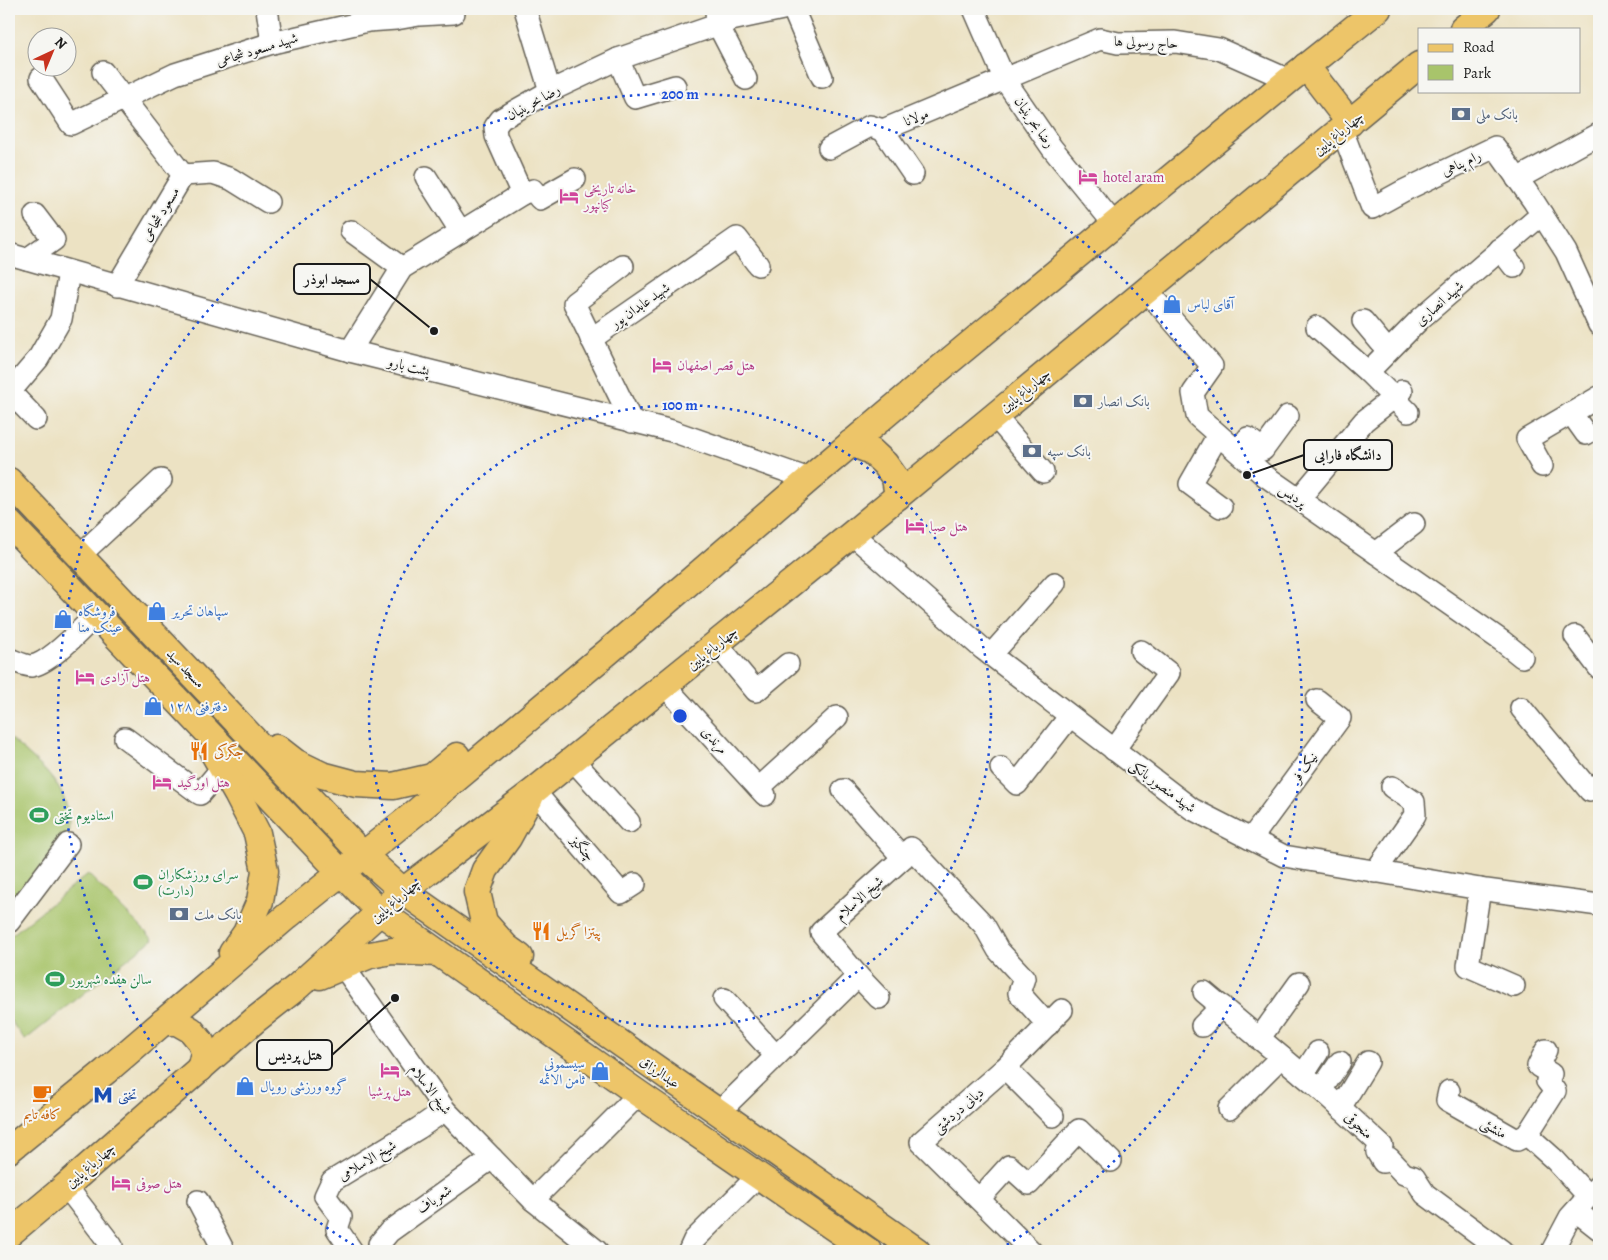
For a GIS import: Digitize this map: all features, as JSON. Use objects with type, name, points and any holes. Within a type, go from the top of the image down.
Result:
[{"type":"main road","points":[[9,1150],[106,1071],[286,917],[414,814],[609,651],[809,479],[1114,224],[1297,73],[1378,9]]},
{"type":"main road","points":[[1464,28],[1487,9]]},
{"type":"main road","name":"چهارباغ پایین","points":[[9,1234],[255,1020],[297,987],[403,891],[534,791],[717,644],[1418,66]]},
{"type":"main road","points":[[1297,73],[1346,127]]},
{"type":"main road","points":[[851,444],[872,451],[885,464],[895,478],[898,496]]},
{"type":"main road","name":"مسجد سید","points":[[9,481],[363,855]]},
{"type":"main road","name":"مسجد سید","points":[[9,523],[380,912]]},
{"type":"main road","points":[[223,707],[295,762],[322,775],[356,784],[393,786],[432,777],[560,673],[609,651]]},
{"type":"main road","points":[[189,713],[222,768],[257,833],[265,871],[260,901],[246,933],[218,975]]},
{"type":"main road","points":[[534,791],[508,838],[486,870],[477,892],[484,922],[506,947],[633,1040],[688,1092]]},
{"type":"main road","name":"عبدالرزاق","points":[[363,855],[403,891],[917,1251]]},
{"type":"main road","points":[[380,912],[639,1094],[868,1251]]},
{"type":"main road","points":[[297,987],[370,955],[392,951],[437,953]]},
{"type":"main road","points":[[164,1022],[178,1022],[191,1030],[201,1042],[204,1053],[200,1069]]},
{"type":"street","points":[[267,9],[272,43]]},
{"type":"street","points":[[525,9],[550,91]]},
{"type":"street","name":"رضا بحرینیان","points":[[522,194],[496,136],[495,127],[501,120],[550,91],[618,59],[714,26],[716,16],[782,9]]},
{"type":"street","points":[[793,9],[822,77]]},
{"type":"street","name":"رضا بحرینیان","points":[[974,9],[1005,80],[1052,148],[1114,224]]},
{"type":"street","name":"شهید مسعود شجاعی","points":[[41,78],[71,124],[175,74],[272,43],[368,20],[454,13]]},
{"type":"street","points":[[716,16],[746,79]]},
{"type":"street","name":"حاج رسولی ها","points":[[1005,80],[1100,39],[1118,43],[1175,42],[1219,49],[1297,73]]},
{"type":"street","points":[[618,59],[635,98],[675,86]]},
{"type":"street","name":"مسعود شجاعی","points":[[102,72],[183,175],[117,286]]},
{"type":"street","name":"مولانا","points":[[829,148],[870,126],[883,130],[1005,80]]},
{"type":"street","name":"رام پناهی","points":[[1346,127],[1372,208],[1495,147],[1566,252],[1599,325]]},
{"type":"street","points":[[883,130],[913,174]]},
{"type":"street","points":[[1517,179],[1599,134]]},
{"type":"street","points":[[183,175],[212,173],[231,179],[268,202]]},
{"type":"street","points":[[426,177],[462,232]]},
{"type":"street","points":[[350,351],[402,268],[522,194],[533,190],[540,199],[575,180]]},
{"type":"street","name":"شهید انصاری","points":[[1368,372],[1420,318],[1542,214]]},
{"type":"street","points":[[18,257],[54,240],[35,215]]},
{"type":"street","points":[[351,231],[402,268]]},
{"type":"street","name":"شهید عابدان پور","points":[[592,339],[737,238],[758,265]]},
{"type":"street","points":[[1500,249],[1514,267]]},
{"type":"street","name":"پشت بارو","points":[[18,257],[350,351],[672,431],[809,479]]},
{"type":"street","points":[[623,266],[574,303],[632,422]]},
{"type":"street","points":[[36,419],[9,392],[38,359],[61,319],[68,272]]},
{"type":"street","name":"پردیس","points":[[1147,291],[1212,366],[1193,393],[1197,416],[1264,475],[1522,657]]},
{"type":"street","points":[[1363,322],[1388,351]]},
{"type":"street","points":[[1299,499],[1364,421],[1401,400],[1318,327]]},
{"type":"street","points":[[1542,466],[1527,439],[1599,397]]},
{"type":"street","points":[[1571,413],[1586,434]]},
{"type":"street","points":[[994,415],[1044,472]]},
{"type":"street","points":[[1238,451],[1248,438],[1263,450],[1288,416]]},
{"type":"street","points":[[1218,435],[1190,484],[1221,506]]},
{"type":"street","points":[[79,556],[161,480]]},
{"type":"street","points":[[1376,553],[1414,524]]},
{"type":"street","name":"شهید منصور بانکی","points":[[852,534],[991,655],[1192,809],[1284,856],[1480,889],[1599,905]]},
{"type":"street","points":[[991,655],[1055,583]]},
{"type":"street","points":[[9,660],[30,666],[44,661],[63,646],[96,614]]},
{"type":"street","points":[[1575,636],[1599,668]]},
{"type":"street","points":[[717,644],[756,690],[788,664]]},
{"type":"street","points":[[1114,750],[1169,672],[1141,651]]},
{"type":"street","name":"مرندی","points":[[665,686],[762,792],[837,716]]},
{"type":"street","name":"نیک فر","points":[[1251,839],[1340,718],[1317,700]]},
{"type":"street","points":[[1521,708],[1590,791],[1599,783]]},
{"type":"street","points":[[1001,768],[1017,784],[1070,716]]},
{"type":"street","points":[[125,738],[200,794],[222,768]]},
{"type":"street","points":[[572,759],[629,822]]},
{"type":"street","points":[[1376,872],[1415,815],[1414,802],[1392,787]]},
{"type":"street","points":[[843,790],[903,858]]},
{"type":"street","name":"چنگیز","points":[[534,791],[621,894],[635,884]]},
{"type":"street","points":[[9,922],[68,844]]},
{"type":"street","name":"دیانی دردشتی","points":[[903,858],[911,848],[984,925],[998,950],[1024,978],[1019,993],[1055,1017],[1006,1068],[921,1142],[978,1199],[1006,1235],[1031,1251]]},
{"type":"street","name":"شیخ الاسلام","points":[[858,976],[821,932],[903,858]]},
{"type":"street","points":[[1480,889],[1468,966],[1514,986]]},
{"type":"street","name":"شیخ الاسلام","points":[[343,966],[445,1110],[533,1200],[594,1249]]},
{"type":"street","points":[[718,1113],[858,976],[879,998]]},
{"type":"street","points":[[1259,1039],[1299,983]]},
{"type":"street","name":"منجوقی","points":[[1204,992],[1321,1090],[1382,1146],[1378,1152],[1383,1162],[1389,1158],[1404,1174],[1414,1178],[1425,1194],[1502,1251]]},
{"type":"street","points":[[724,1000],[776,1056]]},
{"type":"street","points":[[1202,1026],[1222,1006]]},
{"type":"street","points":[[1527,1135],[1555,1091],[1547,1081],[1551,1074],[1538,1066],[1546,1050]]},
{"type":"street","points":[[1303,1075],[1318,1052]]},
{"type":"street","points":[[1230,1109],[1281,1057]]},
{"type":"street","points":[[1321,1090],[1340,1062]]},
{"type":"street","points":[[1340,1108],[1368,1062]]},
{"type":"street","points":[[1006,1068],[1052,1116]]},
{"type":"street","name":"منشئی","points":[[1449,1091],[1447,1100],[1517,1140],[1527,1135],[1555,1160],[1588,1198],[1599,1229]]},
{"type":"street","points":[[533,1200],[639,1094]]},
{"type":"street","name":"شیخ الاسلامی","points":[[352,1251],[337,1229],[341,1217],[325,1196],[332,1181],[445,1110]]},
{"type":"street","points":[[978,1199],[1009,1166],[1029,1184],[1079,1130],[1111,1161]]},
{"type":"street","name":"شعرباف","points":[[379,1244],[389,1232],[492,1158]]},
{"type":"street","points":[[689,1251],[694,1240],[758,1176]]},
{"type":"street","points":[[66,1186],[112,1246],[112,1251]]},
{"type":"street","points":[[1552,1251],[1570,1217],[1588,1198]]},
{"type":"street","points":[[198,1201],[224,1251]]},
{"type":"green space","name":"استادیوم تختی","points":[[9,737],[54,780],[66,805],[69,821],[68,838],[9,909]]},
{"type":"green space","name":"سالن هفده شهریور","points":[[88,874],[153,939],[25,1040],[9,1019],[9,937]]},
{"type":"place","name":"بانک ملی","points":[[1461,114]]},
{"type":"place","name":"hotel aram","points":[[1088,177]]},
{"type":"place","name":"خانه تاریخی کیانپور","points":[[569,196]]},
{"type":"place","name":"آقای لباس","points":[[1172,304]]},
{"type":"place","name":"مسجد ابوذر","points":[[434,331]]},
{"type":"place","name":"هتل قصر اصفهان","points":[[662,365]]},
{"type":"place","name":"بانک انصار","points":[[1083,401]]},
{"type":"place","name":"بانک سپه","points":[[1032,451]]},
{"type":"place","name":"دانشگاه فارابی","points":[[1247,475]]},
{"type":"place","name":"هتل صبا","points":[[915,526]]},
{"type":"place","name":"سپاهان تحریر","points":[[157,611]]},
{"type":"place","name":"فروشگاه عینک منا","points":[[63,619]]},
{"type":"place","name":"هتل آزادی","points":[[85,677]]},
{"type":"place","name":"دفترفنی ۱۲۸","points":[[153,706]]},
{"type":"place","name":"جگرکی","points":[[199,751]]},
{"type":"place","name":"هتل اورگید","points":[[162,782]]},
{"type":"place","name":"استادیوم تختی","points":[[39,815]]},
{"type":"place","name":"سرای ورزشکاران (دارت)","points":[[143,882]]},
{"type":"place","name":"بانک ملت","points":[[179,914]]},
{"type":"place","name":"پیتزا گریل","points":[[541,931]]},
{"type":"place","name":"سالن هفده شهریور","points":[[55,979]]},
{"type":"place","name":"هتل پردیس","points":[[395,998]]},
{"type":"place","name":"هتل پرشیا","points":[[390,1070]]},
{"type":"place","name":"سیسمونی ثامن الائمه","points":[[600,1071]]},
{"type":"place","name":"گروه ورزشی رویال","points":[[245,1086]]},
{"type":"place","name":"کافه تایم","points":[[42,1093]]},
{"type":"place","name":"تختی","points":[[103,1095]]},
{"type":"place","name":"هتل صوفی","points":[[121,1183]]}]
